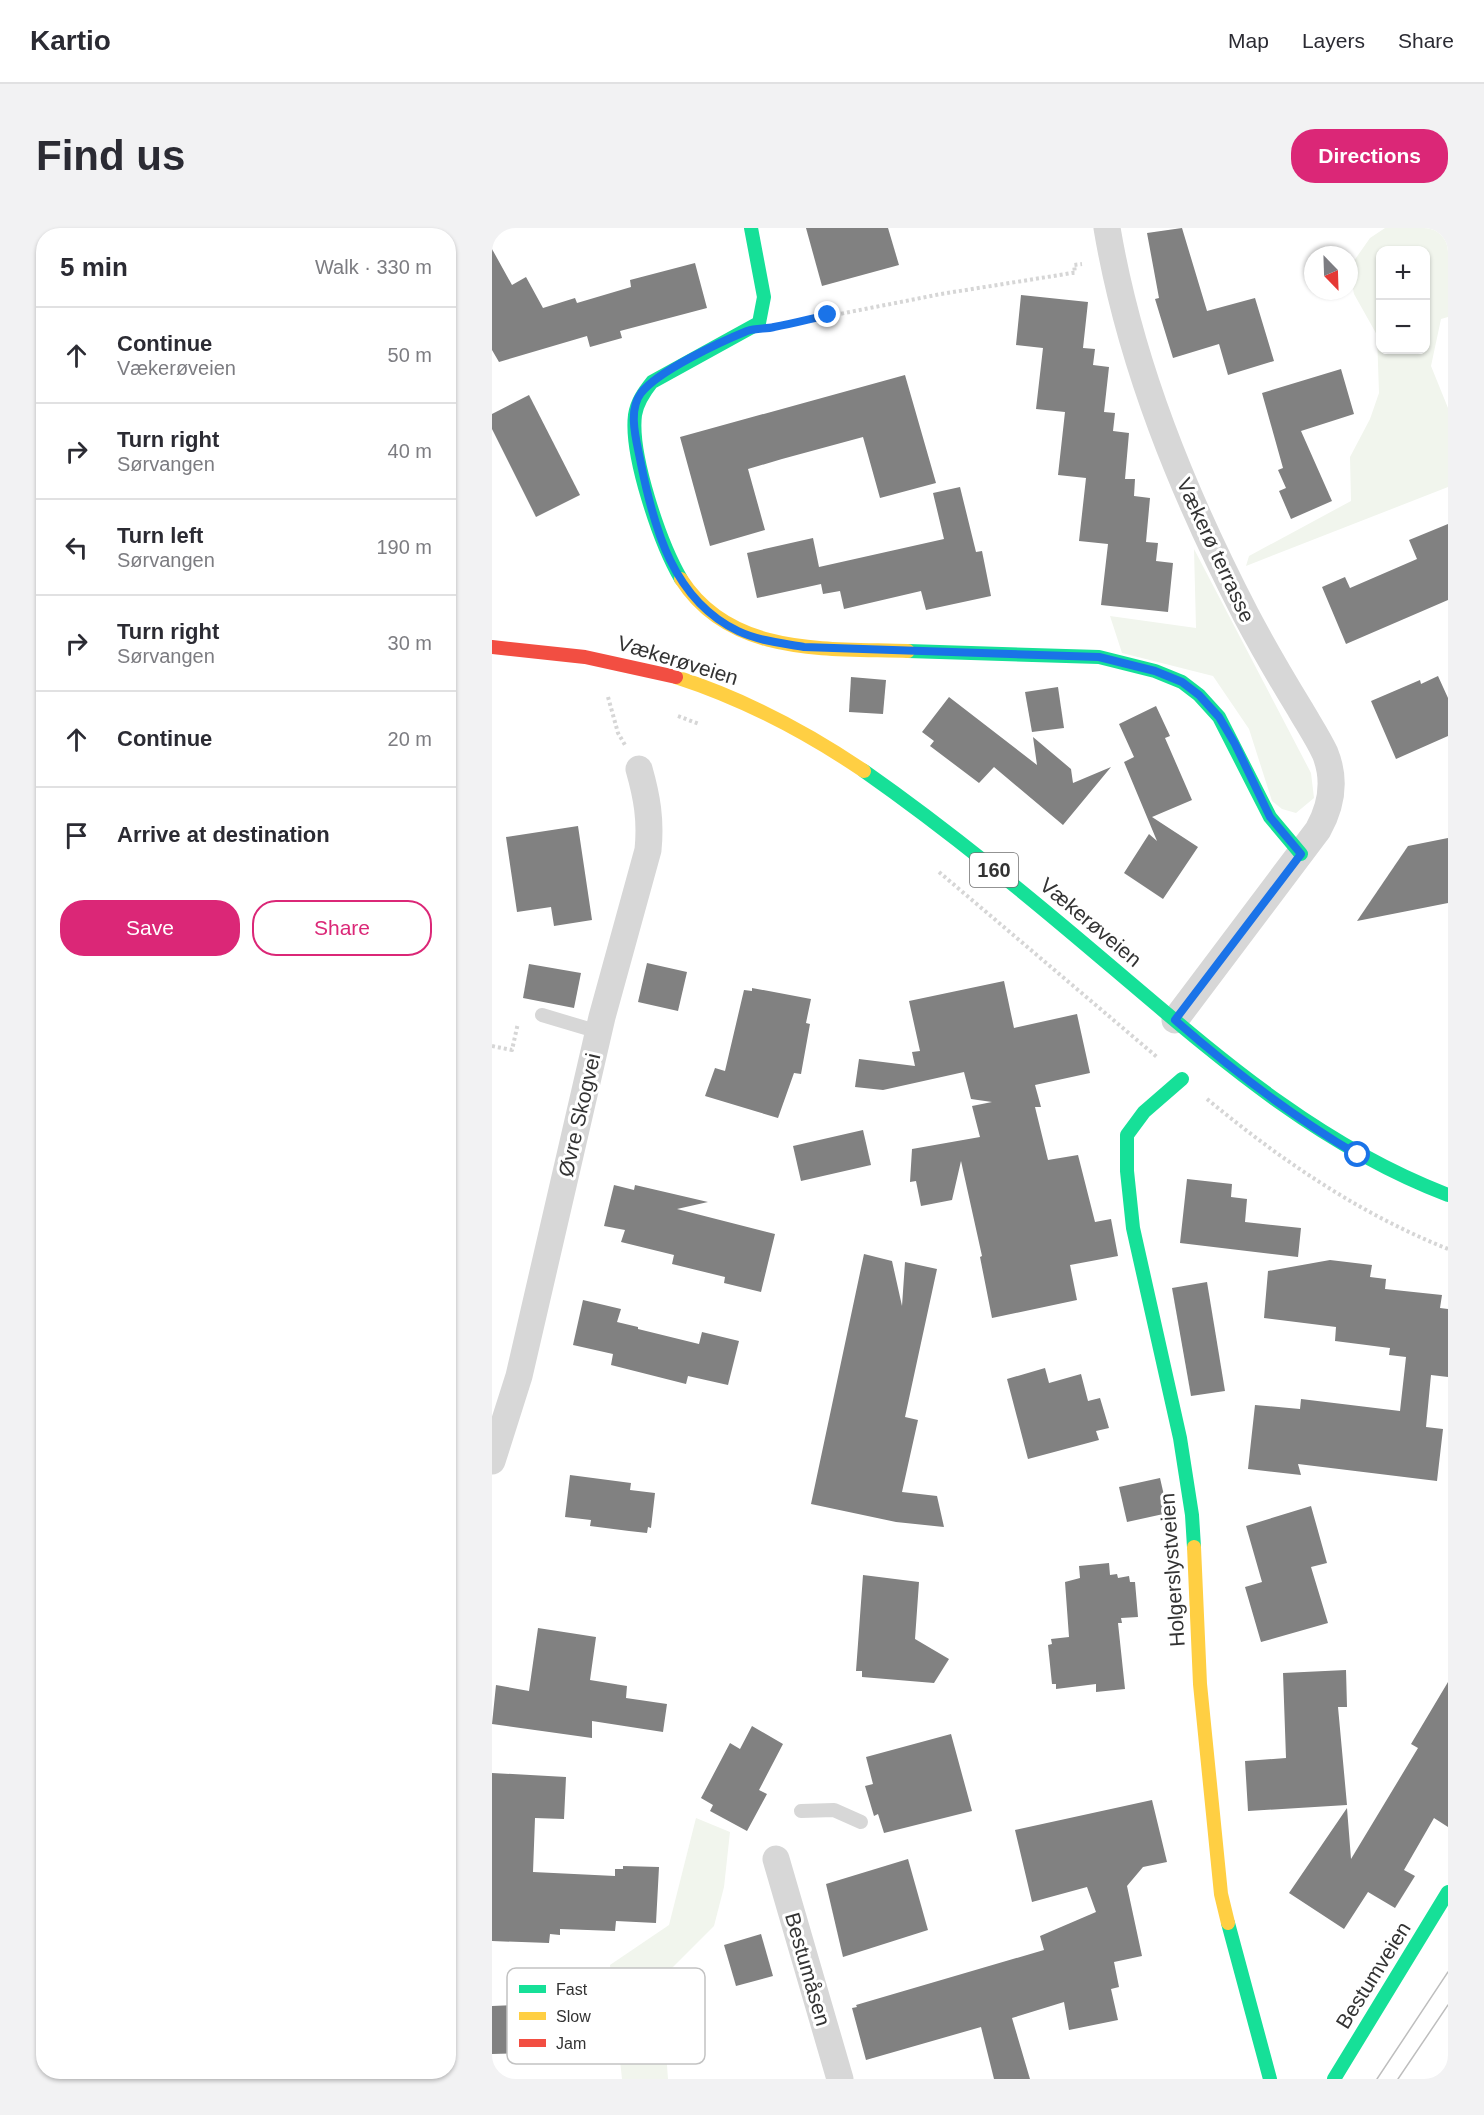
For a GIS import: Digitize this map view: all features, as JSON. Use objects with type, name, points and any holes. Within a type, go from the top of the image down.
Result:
[{"type":"street","points":[[751,228],[764,297],[759,322],[749,331],[673,368],[652,382],[640,395],[634,410],[634,429],[645,486],[660,542],[674,570],[694,596],[737,630],[765,640],[804,647],[1099,657],[1155,671],[1182,682],[1199,695],[1219,717],[1235,744],[1270,817],[1301,854]]},
{"type":"street","name":"Vækerø terrasse","points":[[1107,228],[1133,336],[1174,460],[1219,561],[1263,646],[1324,752],[1331,774],[1331,800],[1328,813],[1301,854],[1175,1020]]},
{"type":"street","name":"Vækerøveien","points":[[492,647],[570,654],[662,673],[732,697],[792,726],[862,769],[945,830],[1218,1058],[1304,1123],[1389,1170],[1448,1194]]},
{"type":"street","name":"Øvre Skogvei","points":[[492,1461],[519,1376],[599,1032],[648,850],[649,803],[639,769]]},
{"type":"street","name":"Holgerslystveien","points":[[1182,1079],[1144,1112],[1127,1135],[1126,1171],[1133,1228],[1180,1438],[1192,1515],[1200,1684],[1220,1889],[1235,1956],[1270,2079]]},
{"type":"street","name":"Bestumåsen","points":[[776,1859],[840,2079]]},
{"type":"street","name":"Bestumveien","points":[[1334,2079],[1448,1892]]},
{"type":"lane","points":[[542,1015],[599,1032]]},
{"type":"lane","points":[[801,1810],[834,1810],[861,1822]]},
{"type":"path","points":[[749,331],[930,296],[1075,273],[1074,265],[1078,264]]},
{"type":"path","points":[[599,696],[619,700]]},
{"type":"path","points":[[608,697],[618,733],[639,769]]},
{"type":"path","points":[[671,714],[709,727]]},
{"type":"path","points":[[935,868],[1182,1079],[1272,1152],[1310,1179],[1372,1215],[1448,1249]]},
{"type":"path","points":[[492,1046],[512,1050],[520,1017]]},
{"type":"shaded area","points":[[1385,228],[1448,228],[1448,317],[1441,319],[1431,366],[1448,408],[1448,487],[1246,566],[1249,556],[1351,501],[1350,457],[1370,419],[1379,393],[1378,354],[1430,354],[1430,246],[1376,246],[1376,333],[1357,300],[1358,255],[1370,238]]},
{"type":"shaded area","points":[[1194,549],[1311,773],[1314,798],[1296,813],[1282,809],[1272,801],[1249,729],[1213,676],[1122,653],[1110,616],[1196,628]]},
{"type":"shaded area","points":[[696,1818],[730,1832],[724,1887],[714,1926],[672,1968],[610,1968],[610,1965],[669,1925]]},
{"type":"shaded area","points":[[620,2064],[667,2064],[668,2079],[622,2079]]},
{"type":"building","points":[[806,228],[888,228],[899,265],[822,286]]},
{"type":"building","points":[[1182,228],[1207,311],[1255,298],[1274,361],[1228,375],[1219,344],[1173,358],[1155,299],[1159,298],[1147,233]]},
{"type":"building","points":[[492,249],[512,285],[526,277],[543,308],[575,298],[577,303],[631,287],[630,280],[695,263],[707,308],[620,331],[622,338],[590,347],[587,336],[499,362],[492,350]]},
{"type":"building","points":[[1021,295],[1088,302],[1083,348],[1095,349],[1093,365],[1109,367],[1104,412],[1115,413],[1113,431],[1129,433],[1125,479],[1135,479],[1134,496],[1150,498],[1146,542],[1158,543],[1156,561],[1173,563],[1168,612],[1101,605],[1108,544],[1079,541],[1086,478],[1058,475],[1065,412],[1036,409],[1043,348],[1016,345]]},
{"type":"building","points":[[1341,369],[1354,414],[1301,431],[1332,501],[1291,519],[1279,491],[1286,488],[1278,470],[1283,468],[1262,393]]},
{"type":"building","points":[[905,375],[936,483],[880,498],[863,437],[782,459],[748,469],[765,530],[710,546],[680,437]]},
{"type":"building","points":[[529,395],[580,495],[536,517],[492,429],[492,414]]},
{"type":"building","points":[[960,487],[976,552],[982,551],[991,596],[926,610],[921,591],[844,609],[840,591],[823,594],[821,584],[757,598],[747,553],[813,538],[819,567],[944,539],[933,493]]},
{"type":"building","points":[[1448,524],[1448,600],[1346,644],[1322,587],[1345,577],[1350,588],[1417,559],[1409,540]]},
{"type":"building","points":[[1438,676],[1448,698],[1448,736],[1396,759],[1371,701],[1420,680],[1421,684]]},
{"type":"building","points":[[851,677],[886,680],[883,714],[849,712]]},
{"type":"building","points":[[1058,687],[1064,728],[1032,732],[1025,692]]},
{"type":"building","points":[[949,697],[1037,765],[1033,737],[1071,769],[1073,783],[1111,767],[1063,825],[994,767],[979,783],[930,746],[934,741],[922,732]]},
{"type":"building","points":[[1156,706],[1170,736],[1165,738],[1192,800],[1152,817],[1198,847],[1163,899],[1124,873],[1149,834],[1157,841],[1124,762],[1134,757],[1119,724]]},
{"type":"building","points":[[578,826],[592,920],[554,926],[551,907],[517,912],[506,837]]},
{"type":"building","points":[[1448,838],[1448,903],[1357,921],[1408,846]]},
{"type":"building","points":[[647,963],[687,972],[678,1011],[638,1002]]},
{"type":"building","points":[[529,964],[581,973],[574,1008],[523,998]]},
{"type":"building","points":[[1004,981],[1014,1028],[1077,1014],[1090,1073],[1035,1085],[1041,1107],[1035,1107],[1048,1160],[1078,1155],[1095,1222],[1111,1219],[1118,1256],[1070,1265],[1077,1300],[992,1318],[980,1257],[982,1256],[961,1161],[952,1200],[921,1206],[916,1181],[910,1182],[912,1149],[980,1137],[972,1106],[992,1102],[971,1099],[964,1072],[883,1090],[855,1087],[859,1059],[915,1066],[912,1052],[920,1051],[909,1001]]},
{"type":"building","points":[[752,988],[811,999],[806,1023],[810,1024],[801,1074],[794,1073],[778,1118],[705,1096],[715,1068],[725,1071],[744,990],[752,991]]},
{"type":"building","points":[[863,1130],[871,1165],[801,1181],[793,1146]]},
{"type":"building","points":[[1187,1179],[1232,1184],[1231,1197],[1247,1199],[1245,1222],[1301,1228],[1298,1257],[1180,1243]]},
{"type":"building","points":[[614,1185],[634,1190],[635,1185],[708,1202],[677,1209],[775,1234],[761,1292],[724,1283],[725,1277],[672,1264],[674,1255],[621,1242],[625,1230],[604,1226]]},
{"type":"building","points":[[864,1254],[892,1261],[902,1306],[905,1262],[937,1269],[905,1417],[918,1420],[902,1492],[937,1496],[944,1527],[896,1522],[811,1504]]},
{"type":"building","points":[[1330,1260],[1372,1265],[1370,1277],[1386,1279],[1385,1289],[1442,1295],[1440,1308],[1448,1309],[1448,1377],[1431,1375],[1426,1427],[1443,1429],[1437,1481],[1298,1464],[1301,1475],[1248,1469],[1255,1405],[1300,1409],[1301,1399],[1400,1411],[1406,1357],[1389,1355],[1390,1348],[1335,1341],[1336,1327],[1264,1318],[1268,1271]]},
{"type":"building","points":[[1207,1282],[1225,1391],[1191,1396],[1172,1288]]},
{"type":"building","points":[[583,1300],[621,1309],[617,1322],[638,1327],[638,1329],[699,1344],[702,1332],[739,1341],[728,1385],[688,1376],[686,1384],[611,1365],[613,1354],[573,1345]]},
{"type":"building","points":[[1045,1368],[1049,1383],[1081,1374],[1088,1401],[1100,1398],[1109,1428],[1096,1431],[1099,1440],[1028,1459],[1007,1379]]},
{"type":"building","points":[[570,1475],[631,1483],[630,1490],[655,1493],[651,1528],[648,1527],[647,1533],[629,1531],[590,1526],[591,1520],[565,1517]]},
{"type":"building","points":[[1160,1478],[1168,1513],[1127,1522],[1119,1487]]},
{"type":"building","points":[[1311,1506],[1327,1563],[1311,1567],[1328,1623],[1261,1642],[1245,1587],[1262,1582],[1246,1526]]},
{"type":"building","points":[[1109,1563],[1110,1575],[1117,1574],[1118,1578],[1129,1576],[1130,1582],[1135,1582],[1138,1617],[1121,1618],[1122,1623],[1118,1623],[1125,1689],[1096,1692],[1096,1684],[1056,1689],[1056,1684],[1052,1684],[1048,1645],[1052,1644],[1051,1639],[1069,1637],[1065,1582],[1080,1578],[1079,1566]]},
{"type":"building","points":[[863,1575],[919,1582],[915,1639],[949,1659],[934,1683],[862,1677],[862,1671],[856,1671]]},
{"type":"building","points":[[538,1628],[596,1637],[590,1680],[627,1686],[626,1698],[667,1704],[663,1732],[592,1721],[592,1738],[492,1724],[496,1685],[529,1691]]},
{"type":"building","points":[[1346,1670],[1347,1707],[1338,1707],[1347,1805],[1248,1811],[1245,1761],[1286,1758],[1283,1673]]},
{"type":"building","points":[[1448,1682],[1448,1827],[1434,1818],[1404,1870],[1415,1876],[1395,1908],[1368,1892],[1344,1929],[1289,1893],[1347,1808],[1351,1859],[1418,1748],[1411,1744]]},
{"type":"building","points":[[752,1726],[783,1744],[759,1790],[767,1794],[747,1831],[710,1811],[713,1805],[701,1798],[730,1743],[740,1749]]},
{"type":"building","points":[[951,1734],[972,1811],[884,1833],[878,1814],[874,1816],[865,1786],[873,1784],[866,1757]]},
{"type":"building","points":[[492,1773],[566,1777],[564,1819],[535,1818],[533,1872],[615,1876],[615,1869],[623,1869],[623,1866],[659,1867],[656,1923],[616,1921],[615,1931],[560,1929],[560,1935],[550,1934],[549,1943],[492,1941]]},
{"type":"building","points":[[1152,1800],[1167,1862],[1143,1867],[1127,1886],[1142,1956],[1114,1962],[1119,1987],[1111,1989],[1118,2020],[1069,2030],[1064,2002],[1012,2018],[1030,2079],[994,2079],[981,2027],[866,2060],[852,2008],[857,2007],[856,2005],[1044,1950],[1040,1936],[1096,1912],[1087,1887],[1032,1902],[1015,1830]]},
{"type":"building","points":[[908,1859],[928,1930],[843,1957],[826,1884]]},
{"type":"building","points":[[761,1934],[773,1976],[736,1986],[724,1945]]},
{"type":"building","points":[[507,2005],[507,2054],[492,2054],[492,2006]]},
{"type":"tram line","points":[[1377,2079],[1448,1972]]},
{"type":"tram line","points":[[1398,2079],[1448,2005]]},
{"type":"traffic: fast","points":[[681,579],[664,544],[648,498],[637,452],[635,415],[641,397],[652,382],[759,323],[764,297],[751,228]]},
{"type":"traffic: fast","points":[[908,651],[1099,657],[1155,671],[1182,682],[1199,695],[1219,717],[1270,817],[1301,854]]},
{"type":"traffic: fast","points":[[864,771],[991,866],[1191,1034],[1271,1096],[1312,1125],[1355,1151],[1400,1175],[1448,1195]]},
{"type":"traffic: fast","points":[[1182,1079],[1144,1112],[1127,1135],[1127,1171],[1133,1228],[1180,1438],[1192,1515],[1194,1547]]},
{"type":"traffic: fast","points":[[1334,2079],[1448,1892]]},
{"type":"traffic: fast","points":[[1228,1923],[1270,2079]]},
{"type":"traffic: slow","points":[[681,579],[702,604],[726,623],[753,635],[783,643],[814,647],[908,651]]},
{"type":"traffic: slow","points":[[676,677],[726,695],[773,717],[864,771]]},
{"type":"traffic: slow","points":[[1194,1547],[1200,1684],[1221,1894],[1228,1923]]},
{"type":"traffic: jam","points":[[492,647],[585,657],[676,677]]},
{"type":"route","points":[[828,315],[749,331],[673,368],[652,382],[640,395],[634,410],[634,429],[650,509],[660,542],[674,570],[694,596],[714,615],[737,630],[765,640],[804,647],[1099,657],[1155,671],[1182,682],[1199,695],[1219,717],[1235,744],[1270,817],[1281,833],[1301,854],[1175,1020],[1218,1058],[1277,1104],[1358,1155]]}]
